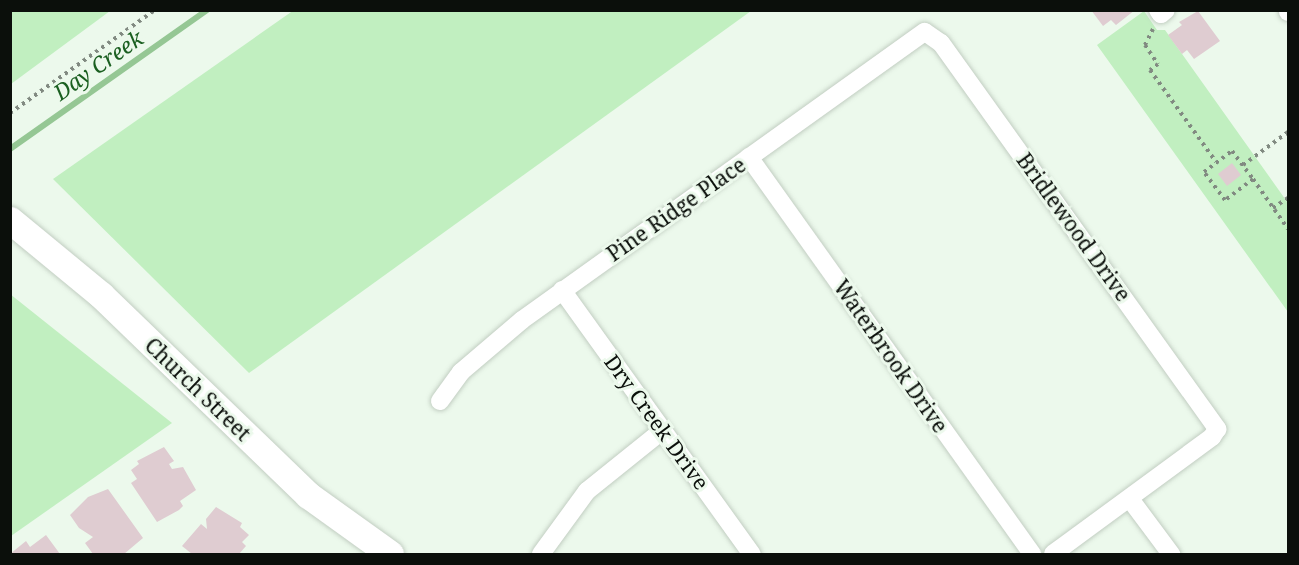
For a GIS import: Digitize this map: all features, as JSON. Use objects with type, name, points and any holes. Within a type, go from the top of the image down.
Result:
[{"type":"main road","name":"Church Street","points":[[10,220],[101,295],[308,495],[390,555]]},
{"type":"street","name":"Pine Ridge Place","points":[[440,401],[461,372],[562,290],[925,32]]},
{"type":"street","name":"Bridlewood Drive","points":[[925,32],[941,43],[1217,429],[1212,437],[1130,499]]},
{"type":"street","name":"Waterbrook Drive","points":[[749,157],[1032,555]]},
{"type":"street","name":"Dry Creek Drive","points":[[562,290],[752,555]]},
{"type":"street","points":[[541,555],[587,491],[663,430]]},
{"type":"street","points":[[1053,555],[1130,499],[1171,555]]},
{"type":"path","points":[[10,113],[155,10]]},
{"type":"path","points":[[1162,12],[1145,45],[1158,64],[1150,70],[1216,162]]},
{"type":"path","points":[[1243,165],[1288,132]]},
{"type":"path","points":[[1253,179],[1224,200],[1204,172],[1232,151],[1243,165],[1274,208],[1288,229]]},
{"type":"path","points":[[1274,208],[1288,198]]},
{"type":"green space","points":[[11,10],[110,10],[110,11],[11,84]]},
{"type":"green space","points":[[294,10],[751,11],[249,373],[53,179]]},
{"type":"green space","points":[[1144,11],[1157,30],[1165,30],[1288,203],[1288,312],[1097,45]]},
{"type":"green space","points":[[10,294],[172,423],[11,536],[10,536]]},
{"type":"building","points":[[1091,10],[1135,10],[1116,25],[1111,20],[1103,26]]},
{"type":"building","points":[[1198,11],[1220,41],[1194,59],[1187,50],[1182,54],[1168,35],[1182,25],[1179,22]]},
{"type":"building","points":[[1232,163],[1241,175],[1227,186],[1218,174]]},
{"type":"building","points":[[164,447],[174,461],[169,464],[172,469],[183,467],[196,490],[180,501],[183,506],[179,510],[157,522],[131,483],[137,479],[131,470],[139,464],[137,461]]},
{"type":"building","points":[[108,489],[143,538],[124,554],[93,554],[85,543],[93,537],[79,528],[70,515],[88,497]]},
{"type":"building","points":[[216,507],[242,523],[240,527],[249,535],[242,542],[246,546],[239,554],[192,554],[182,546],[201,524],[207,529],[206,519]]},
{"type":"building","points":[[46,535],[60,554],[10,554],[26,541],[30,547]]},
{"type":"waterway","name":"Day Creek","points":[[10,149],[207,10]]}]
